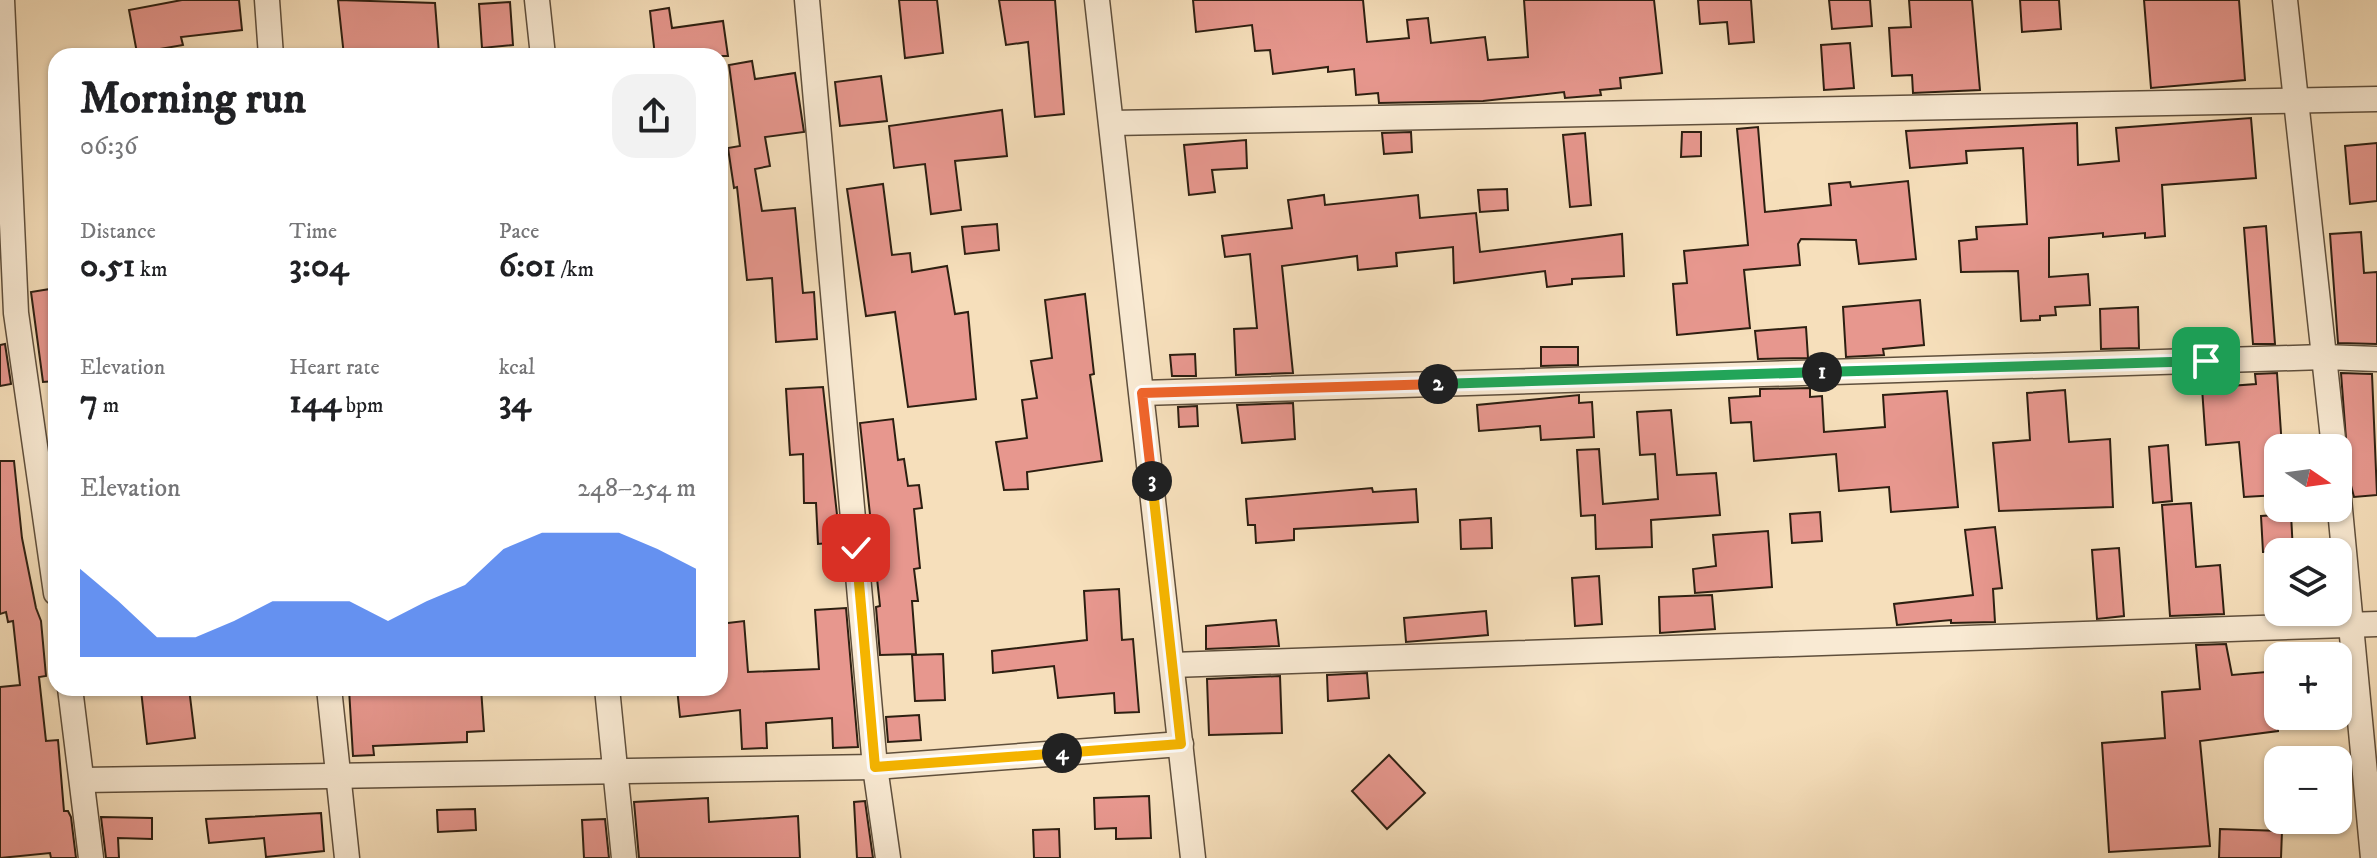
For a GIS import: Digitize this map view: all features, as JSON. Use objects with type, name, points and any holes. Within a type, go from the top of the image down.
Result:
[{"type":"street","points":[[2,0],[16,313],[48,537]]},
{"type":"street","points":[[267,0],[270,48]]},
{"type":"street","points":[[537,0],[542,48]]},
{"type":"street","points":[[807,0],[875,767],[888,858]]},
{"type":"street","points":[[1097,0],[1193,858]]},
{"type":"street","points":[[2285,0],[2332,434]]},
{"type":"street","points":[[1112,123],[2377,99]]},
{"type":"street","points":[[1142,393],[2324,357],[2377,359]]},
{"type":"street","points":[[2345,522],[2365,624],[2373,858]]},
{"type":"street","points":[[1172,665],[2365,624]]},
{"type":"street","points":[[71,696],[91,858]]},
{"type":"street","points":[[330,696],[347,858]]},
{"type":"street","points":[[608,696],[624,858]]},
{"type":"street","points":[[83,780],[875,767],[1181,744]]},
{"type":"building","points":[[182,0],[239,0],[242,30],[181,37],[183,45],[166,48],[136,48],[129,10]]},
{"type":"building","points":[[338,0],[435,3],[439,48],[343,48]]},
{"type":"building","points":[[899,0],[937,0],[943,53],[905,58]]},
{"type":"building","points":[[999,0],[1055,0],[1064,114],[1035,117],[1028,42],[1006,45]]},
{"type":"building","points":[[1193,0],[1363,0],[1367,42],[1409,38],[1407,20],[1428,18],[1431,43],[1485,37],[1488,60],[1528,57],[1524,0],[1654,0],[1662,73],[1620,78],[1621,88],[1600,90],[1601,95],[1565,98],[1564,92],[1483,101],[1379,103],[1378,93],[1356,95],[1354,69],[1328,72],[1328,67],[1273,74],[1270,50],[1255,51],[1252,25],[1196,32]]},
{"type":"building","points":[[1698,0],[1751,0],[1754,42],[1729,44],[1727,22],[1700,24]]},
{"type":"building","points":[[1829,0],[1870,0],[1872,26],[1832,29]]},
{"type":"building","points":[[1909,0],[1972,0],[1980,90],[1913,93],[1912,75],[1892,76],[1889,28],[1911,27]]},
{"type":"building","points":[[2020,0],[2059,0],[2061,29],[2022,32]]},
{"type":"building","points":[[2144,0],[2239,0],[2245,80],[2151,88]]},
{"type":"building","points":[[510,2],[513,45],[482,48],[479,4]]},
{"type":"building","points":[[669,8],[672,28],[723,21],[727,48],[654,48],[650,11]]},
{"type":"building","points":[[1850,43],[1854,88],[1824,90],[1821,45]]},
{"type":"building","points":[[752,61],[755,79],[795,73],[804,132],[765,137],[770,166],[755,169],[762,211],[795,208],[803,293],[814,292],[817,339],[776,342],[772,278],[747,280],[737,187],[734,188],[728,148],[740,146],[729,65]]},
{"type":"building","points":[[881,76],[887,121],[840,126],[835,82]]},
{"type":"building","points":[[1002,110],[1007,156],[955,161],[961,210],[931,214],[925,164],[894,168],[889,126]]},
{"type":"building","points":[[2251,118],[2256,178],[2162,185],[2165,236],[2145,238],[2145,233],[2103,237],[2103,233],[2049,238],[2049,277],[2088,274],[2090,305],[2055,307],[2056,315],[2021,321],[2018,271],[1961,272],[1959,241],[1977,239],[1976,227],[2027,224],[2023,148],[1966,151],[1967,163],[1910,168],[1906,131],[2077,123],[2078,165],[2119,161],[2116,128]]},
{"type":"building","points":[[1758,127],[1765,212],[1831,205],[1829,184],[1850,182],[1851,187],[1908,181],[1916,259],[1859,264],[1856,240],[1801,239],[1798,244],[1800,265],[1744,270],[1750,328],[1677,335],[1673,284],[1687,283],[1684,251],[1748,245],[1737,129]]},
{"type":"building","points":[[1411,132],[1412,152],[1384,154],[1382,133]]},
{"type":"building","points":[[1682,132],[1701,132],[1701,156],[1681,157]]},
{"type":"building","points":[[1585,133],[1591,205],[1570,207],[1563,135]]},
{"type":"building","points":[[1246,140],[1247,168],[1212,170],[1215,192],[1189,195],[1184,145]]},
{"type":"building","points":[[2377,143],[2377,201],[2350,204],[2345,146]]},
{"type":"building","points":[[883,184],[892,255],[910,253],[912,272],[947,266],[955,314],[968,312],[976,399],[908,407],[895,312],[866,316],[847,189]]},
{"type":"building","points":[[1507,189],[1508,210],[1480,212],[1478,190]]},
{"type":"building","points":[[1324,195],[1325,205],[1418,195],[1420,218],[1476,213],[1480,252],[1622,234],[1624,276],[1572,279],[1572,284],[1547,287],[1545,271],[1454,283],[1453,247],[1396,253],[1397,266],[1358,270],[1357,256],[1282,266],[1293,373],[1236,375],[1234,329],[1257,328],[1250,254],[1225,257],[1222,236],[1292,228],[1288,200]]},
{"type":"building","points":[[997,224],[999,250],[965,254],[962,227]]},
{"type":"building","points":[[2266,226],[2275,344],[2253,344],[2244,228]]},
{"type":"building","points":[[2361,232],[2364,273],[2377,272],[2377,344],[2338,343],[2330,234]]},
{"type":"building","points":[[48,289],[48,382],[43,382],[31,292]]},
{"type":"building","points":[[1085,294],[1094,374],[1090,375],[1102,461],[1027,472],[1028,489],[1004,490],[996,442],[1027,438],[1022,400],[1037,398],[1031,361],[1052,358],[1045,300]]},
{"type":"building","points":[[1920,300],[1924,345],[1883,349],[1884,355],[1846,357],[1843,307]]},
{"type":"building","points":[[2138,307],[2139,348],[2101,349],[2100,309]]},
{"type":"building","points":[[1806,327],[1808,358],[1758,359],[1755,331]]},
{"type":"building","points":[[5,344],[11,384],[0,386],[0,345]]},
{"type":"building","points":[[1541,347],[1578,347],[1578,365],[1541,366]]},
{"type":"building","points":[[1195,354],[1196,376],[1172,376],[1170,355]]},
{"type":"building","points":[[2277,373],[2281,434],[2264,434],[2264,496],[2244,497],[2239,442],[2206,445],[2202,388],[2256,384],[2255,374]]},
{"type":"building","points":[[2341,373],[2372,374],[2377,495],[2354,497],[2352,434],[2346,434]]},
{"type":"building","points":[[823,387],[840,542],[818,544],[816,503],[804,503],[803,454],[790,455],[786,389]]},
{"type":"building","points":[[1810,388],[1810,397],[1822,396],[1824,432],[1885,427],[1883,395],[1947,391],[1958,507],[1891,512],[1889,487],[1839,491],[1836,454],[1754,461],[1751,422],[1731,423],[1729,398],[1760,396],[1760,389]]},
{"type":"building","points":[[2065,390],[2069,442],[2110,439],[2113,507],[1999,511],[1993,443],[2030,440],[2027,393]]},
{"type":"building","points":[[1579,395],[1579,403],[1592,402],[1594,437],[1541,440],[1540,426],[1479,431],[1477,405]]},
{"type":"building","points":[[1293,403],[1295,439],[1242,443],[1237,405]]},
{"type":"building","points":[[1197,406],[1198,426],[1179,427],[1178,407]]},
{"type":"building","points":[[1671,410],[1677,475],[1716,473],[1720,515],[1651,520],[1652,547],[1596,549],[1595,515],[1581,516],[1577,450],[1599,449],[1603,504],[1658,499],[1655,454],[1640,455],[1637,412]]},
{"type":"building","points":[[893,419],[898,460],[904,459],[908,486],[919,485],[922,508],[914,509],[920,568],[914,569],[918,601],[912,601],[916,654],[880,655],[876,607],[880,606],[860,423]]},
{"type":"building","points":[[2168,445],[2172,501],[2153,503],[2149,447]]},
{"type":"building","points":[[0,461],[14,461],[22,538],[41,621],[46,676],[39,677],[46,741],[58,740],[64,811],[68,811],[71,817],[76,858],[51,858],[50,853],[0,858],[0,687],[20,685],[13,621],[8,622],[6,612],[0,614]]},
{"type":"building","points":[[1372,488],[1373,492],[1416,489],[1418,522],[1294,529],[1294,540],[1256,543],[1255,525],[1248,525],[1246,499]]},
{"type":"building","points":[[2191,503],[2196,567],[2220,565],[2224,614],[2170,616],[2162,505]]},
{"type":"building","points":[[1820,512],[1822,541],[1792,543],[1790,514]]},
{"type":"building","points":[[2261,516],[2264,516],[2264,522],[2291,522],[2292,538],[2264,538],[2263,552]]},
{"type":"building","points":[[1491,518],[1492,548],[1461,549],[1460,520]]},
{"type":"building","points":[[1995,527],[2002,588],[1993,589],[1995,622],[1951,623],[1951,620],[1897,625],[1894,604],[1973,595],[1965,530]]},
{"type":"building","points":[[1768,531],[1772,587],[1695,593],[1693,569],[1716,566],[1713,535]]},
{"type":"building","points":[[2119,548],[2124,616],[2097,619],[2092,550]]},
{"type":"building","points":[[1599,576],[1602,624],[1575,626],[1572,578]]},
{"type":"building","points":[[1119,589],[1122,640],[1133,639],[1139,712],[1115,713],[1114,693],[1058,698],[1054,666],[993,673],[992,651],[1087,640],[1084,591]]},
{"type":"building","points":[[1712,595],[1715,629],[1660,633],[1659,597]]},
{"type":"building","points":[[846,608],[858,747],[833,748],[832,718],[766,723],[767,748],[742,749],[740,710],[680,717],[678,696],[728,696],[728,623],[744,621],[748,672],[819,669],[815,610]]},
{"type":"building","points":[[1486,611],[1488,635],[1406,642],[1404,618]]},
{"type":"building","points":[[1276,620],[1279,646],[1206,649],[1206,626]]},
{"type":"building","points":[[2226,644],[2232,675],[2264,672],[2264,730],[2278,731],[2200,741],[2210,846],[2109,852],[2102,743],[2165,738],[2162,692],[2200,689],[2196,645]]},
{"type":"building","points":[[943,654],[945,700],[915,701],[912,655]]},
{"type":"building","points":[[1367,673],[1369,698],[1328,701],[1327,675]]},
{"type":"building","points":[[1280,676],[1282,733],[1209,735],[1207,679]]},
{"type":"building","points":[[142,696],[190,696],[195,738],[147,744]]},
{"type":"building","points":[[349,696],[482,696],[484,731],[467,732],[467,742],[373,746],[374,755],[353,756]]},
{"type":"building","points":[[919,715],[921,740],[888,742],[886,717]]},
{"type":"building","points":[[1389,755],[1425,793],[1387,829],[1352,791]]},
{"type":"building","points":[[1149,796],[1151,838],[1116,839],[1116,828],[1095,829],[1094,798]]},
{"type":"building","points":[[708,798],[709,822],[798,816],[800,858],[639,858],[634,802]]},
{"type":"building","points":[[865,801],[873,858],[857,858],[854,802]]},
{"type":"building","points":[[475,809],[476,830],[438,832],[437,810]]},
{"type":"building","points":[[321,813],[324,851],[266,857],[264,838],[209,843],[206,819]]},
{"type":"building","points":[[101,817],[152,818],[152,839],[118,838],[119,858],[106,858]]},
{"type":"building","points":[[605,819],[609,858],[584,858],[582,820]]},
{"type":"building","points":[[1059,829],[1060,858],[1034,858],[1033,830]]},
{"type":"building","points":[[2220,829],[2282,834],[2281,858],[2219,858]]},
{"type":"route","points":[[856,548],[875,767],[1181,744],[1142,393],[2206,361]]}]
